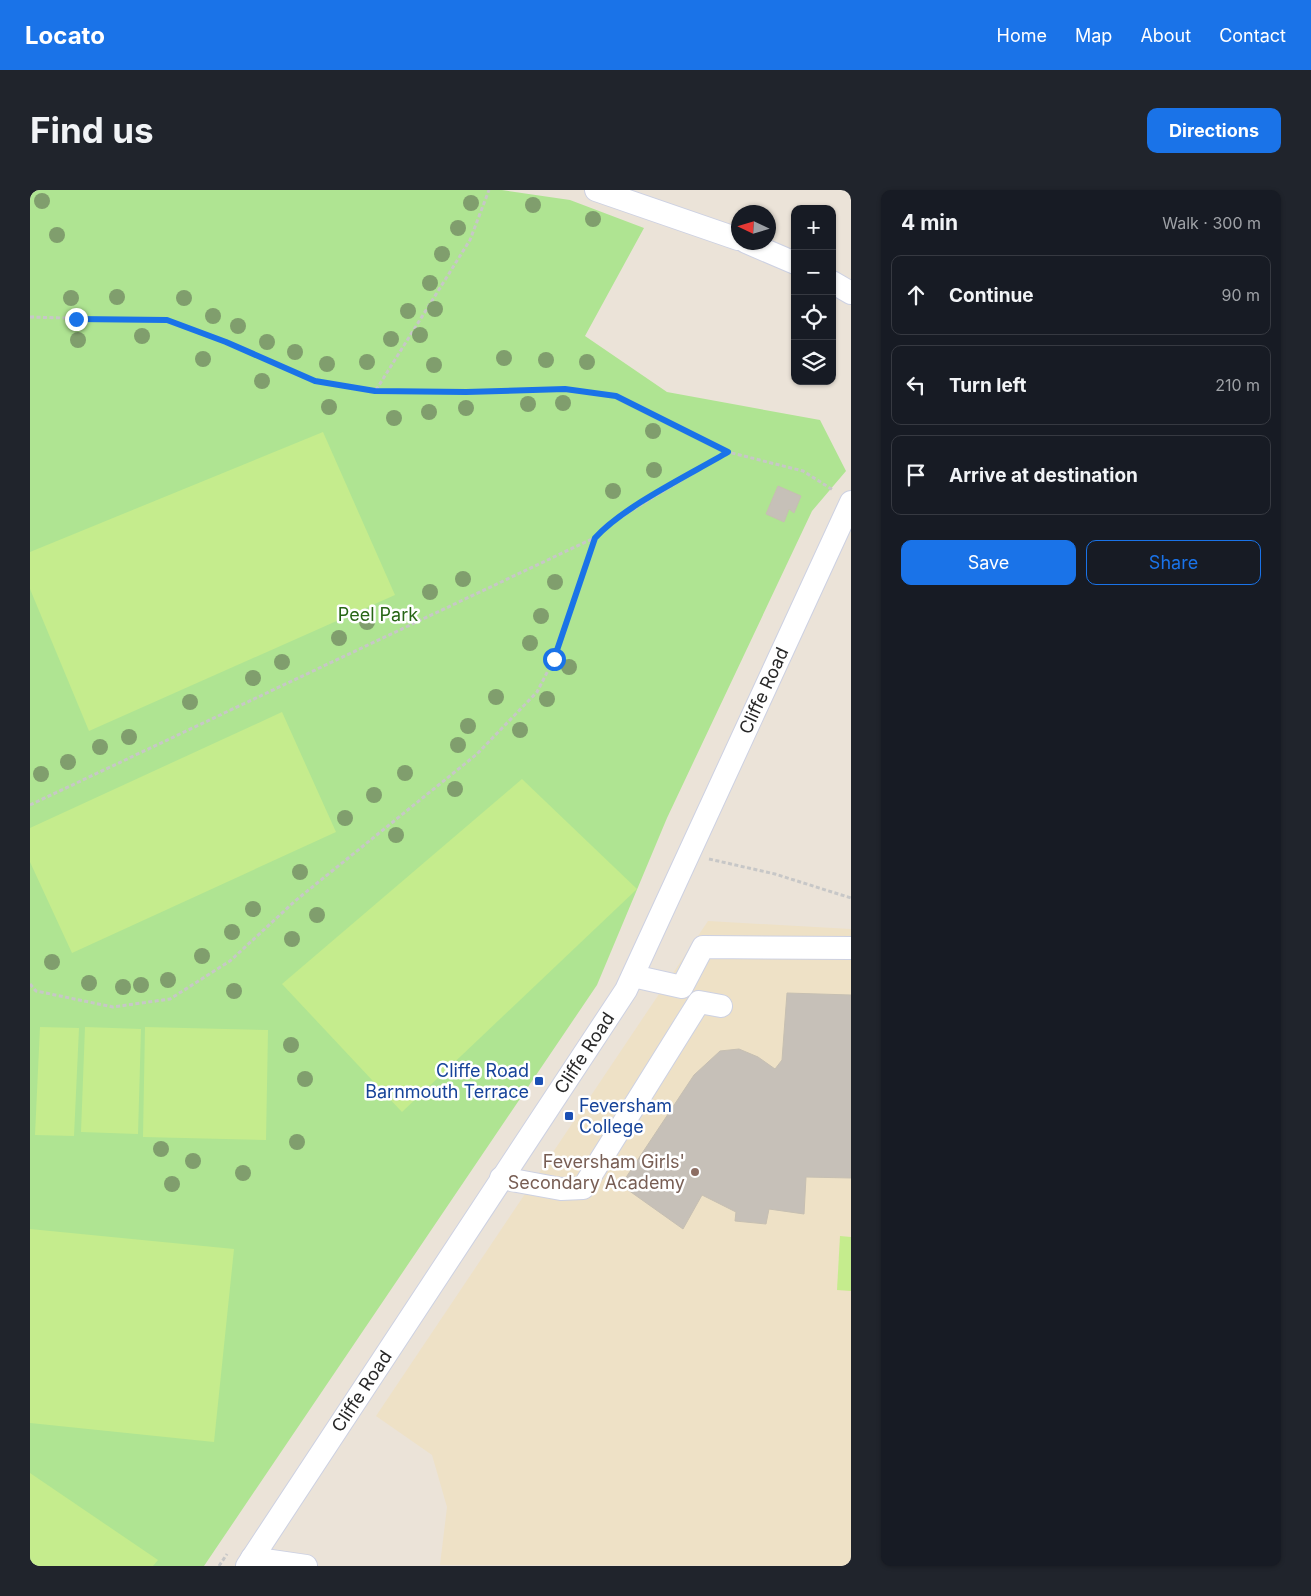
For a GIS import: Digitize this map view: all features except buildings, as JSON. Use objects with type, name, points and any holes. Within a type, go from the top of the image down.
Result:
[{"type":"street","points":[[596,190],[731,237]]},
{"type":"street","points":[[765,250],[791,261]]},
{"type":"street","points":[[836,284],[851,293]]},
{"type":"street","name":"Cliffe Road","points":[[250,1562],[626,990],[689,854],[845,497]]},
{"type":"street","points":[[633,976],[682,987],[703,947],[851,948]]},
{"type":"street","points":[[501,1178],[561,1189],[583,1188],[699,1002],[721,1006]]},
{"type":"street","points":[[250,1562],[306,1566]]},
{"type":"path","points":[[375,391],[470,240],[489,190]]},
{"type":"path","points":[[30,317],[167,320],[226,342],[315,381],[375,391],[466,392],[565,389],[616,396],[728,452],[803,471],[845,497]]},
{"type":"path","points":[[30,805],[595,538],[604,528],[641,504],[728,452]]},
{"type":"path","points":[[828,498],[832,489]]},
{"type":"path","points":[[30,984],[36,991],[113,1007],[170,999],[230,960],[295,900],[477,754],[537,692],[554,659],[595,538]]},
{"type":"path","points":[[689,854],[775,874],[851,898]]},
{"type":"path","points":[[219,1566],[230,1550]]},
{"type":"shaded area","name":"Feversham Girls' Secondary Academy","points":[[708,921],[851,929],[851,1566],[440,1565],[447,1507],[432,1455],[376,1416]]},
{"type":"green space","name":"Peel Park","points":[[30,190],[502,190],[570,200],[644,228],[585,336],[667,392],[820,420],[846,471],[812,511],[667,818],[597,985],[204,1566],[30,1566]]},
{"type":"green space","points":[[323,432],[395,595],[89,731],[30,589],[30,552]]},
{"type":"green space","points":[[282,712],[336,832],[72,953],[30,862],[30,828]]},
{"type":"green space","points":[[522,779],[637,889],[402,1112],[282,984]]},
{"type":"green space","points":[[40,1027],[79,1028],[74,1136],[35,1135]]},
{"type":"green space","points":[[85,1027],[141,1029],[138,1134],[81,1132]]},
{"type":"green space","points":[[145,1027],[268,1030],[266,1140],[143,1137]]},
{"type":"green space","points":[[30,1229],[234,1249],[214,1442],[30,1423]]},
{"type":"green space","points":[[840,1236],[851,1237],[851,1291],[837,1290]]},
{"type":"green space","points":[[30,1473],[158,1560],[153,1566],[30,1566]]},
{"type":"place","name":"Cliffe Road Barnmouth Terrace","points":[[539,1081]]},
{"type":"place","name":"Feversham College","points":[[569,1116]]},
{"type":"place","name":"Feversham Girls' Secondary Academy","points":[[695,1172]]},
{"type":"route","points":[[76,319],[167,320],[226,342],[315,381],[375,391],[466,392],[565,389],[616,396],[728,452],[641,504],[604,528],[595,538],[554,659]]}]
